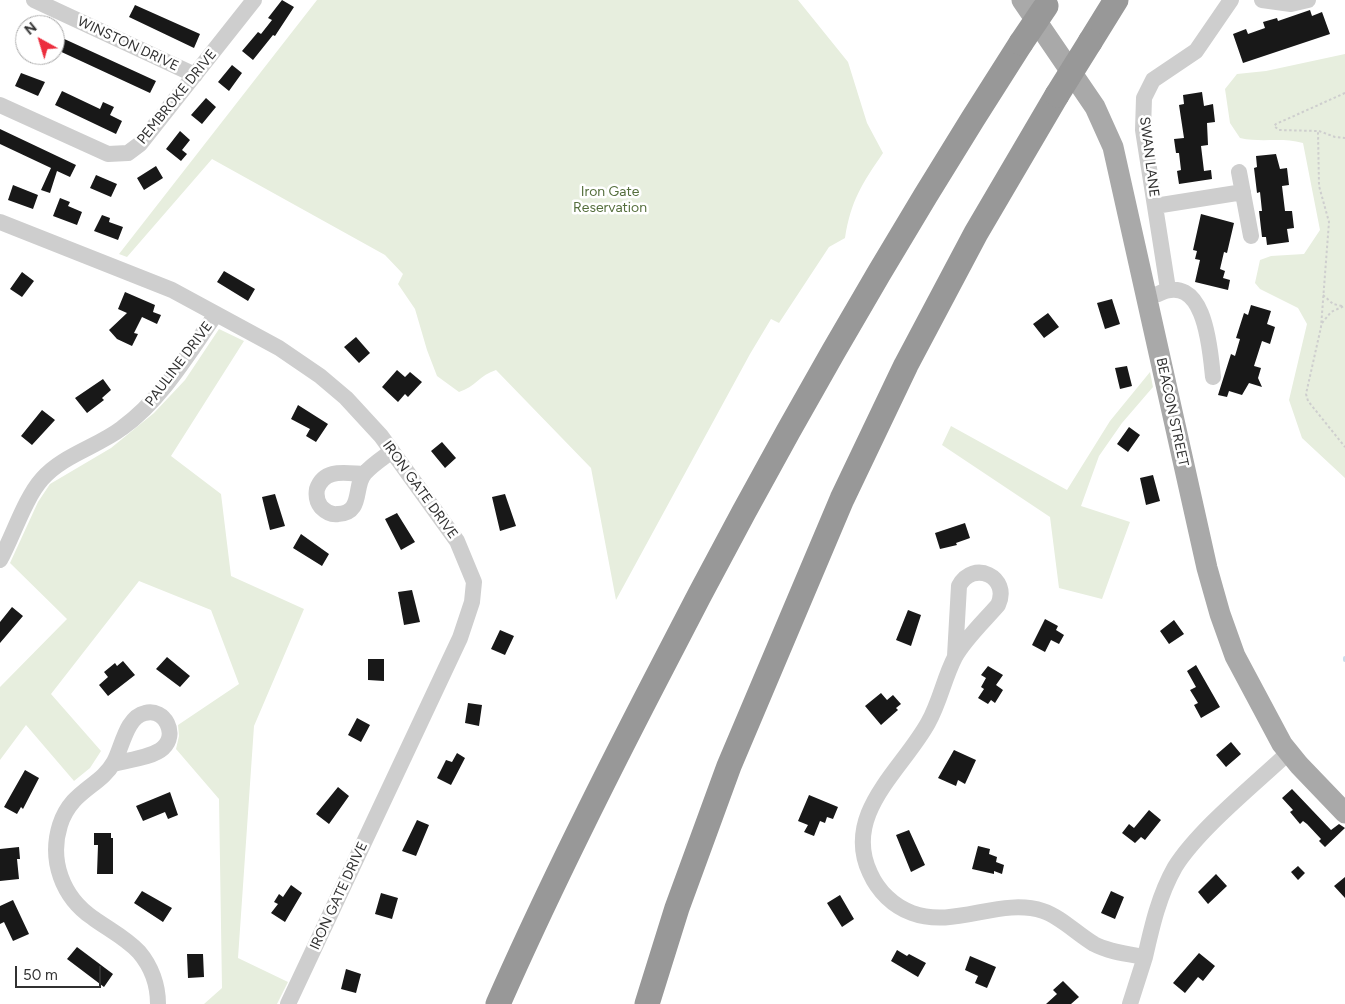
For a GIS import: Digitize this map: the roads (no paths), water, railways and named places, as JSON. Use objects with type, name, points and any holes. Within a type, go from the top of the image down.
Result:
[{"type":"highway","points":[[647,1004],[677,908],[729,766],[842,499],[906,365],[976,233],[1057,95],[1116,0]]},
{"type":"highway","points":[[498,1004],[610,768],[723,549],[843,333],[1021,43],[1039,2]]},
{"type":"main road","name":"BEACON STREET","points":[[1039,2],[1104,126],[1113,148],[1207,568],[1220,614],[1235,656],[1288,753],[1345,812]]},
{"type":"street","name":"WINSTON DRIVE","points":[[34,0],[195,75]]},
{"type":"street","name":"PEMBROKE DRIVE","points":[[0,105],[108,154],[120,155],[128,153],[140,144],[254,0]]},
{"type":"street","name":"SWAN LANE","points":[[1168,289],[1143,130],[1144,98],[1152,80],[1196,51],[1231,0]]},
{"type":"street","points":[[1262,0],[1291,4],[1308,0]]},
{"type":"street","points":[[1239,172],[1251,236]]},
{"type":"street","points":[[1155,206],[1243,192]]},
{"type":"street","name":"IRON GATE DRIVE","points":[[0,222],[172,290],[280,348],[320,376],[346,398],[392,451],[458,540],[474,582],[472,602],[460,638],[288,1004]]},
{"type":"street","points":[[1147,300],[1168,289],[1184,291],[1193,298],[1201,314],[1210,344],[1213,377]]},
{"type":"street","name":"PAULINE DRIVE","points":[[0,560],[41,480],[65,461],[109,438],[136,417],[166,384],[216,314]]},
{"type":"street","points":[[363,474],[392,451]]},
{"type":"street","points":[[955,656],[959,586],[964,578],[973,573],[987,573],[998,582],[1001,591],[1000,600],[955,656],[929,722],[908,755],[878,794],[866,816],[863,829],[864,855],[873,879],[889,899],[899,907],[923,917],[949,918],[1004,910],[1032,909],[1053,916],[1096,945],[1145,957]]},
{"type":"street","points":[[1130,1004],[1159,903],[1176,866],[1209,828],[1288,753]]},
{"type":"street","points":[[113,764],[83,790],[66,811],[57,836],[57,862],[65,888],[77,904],[129,943],[146,961],[156,984],[158,1004]]},
{"type":"park label","name":"Iron Gate Reservation","points":[[610,200]]}]
